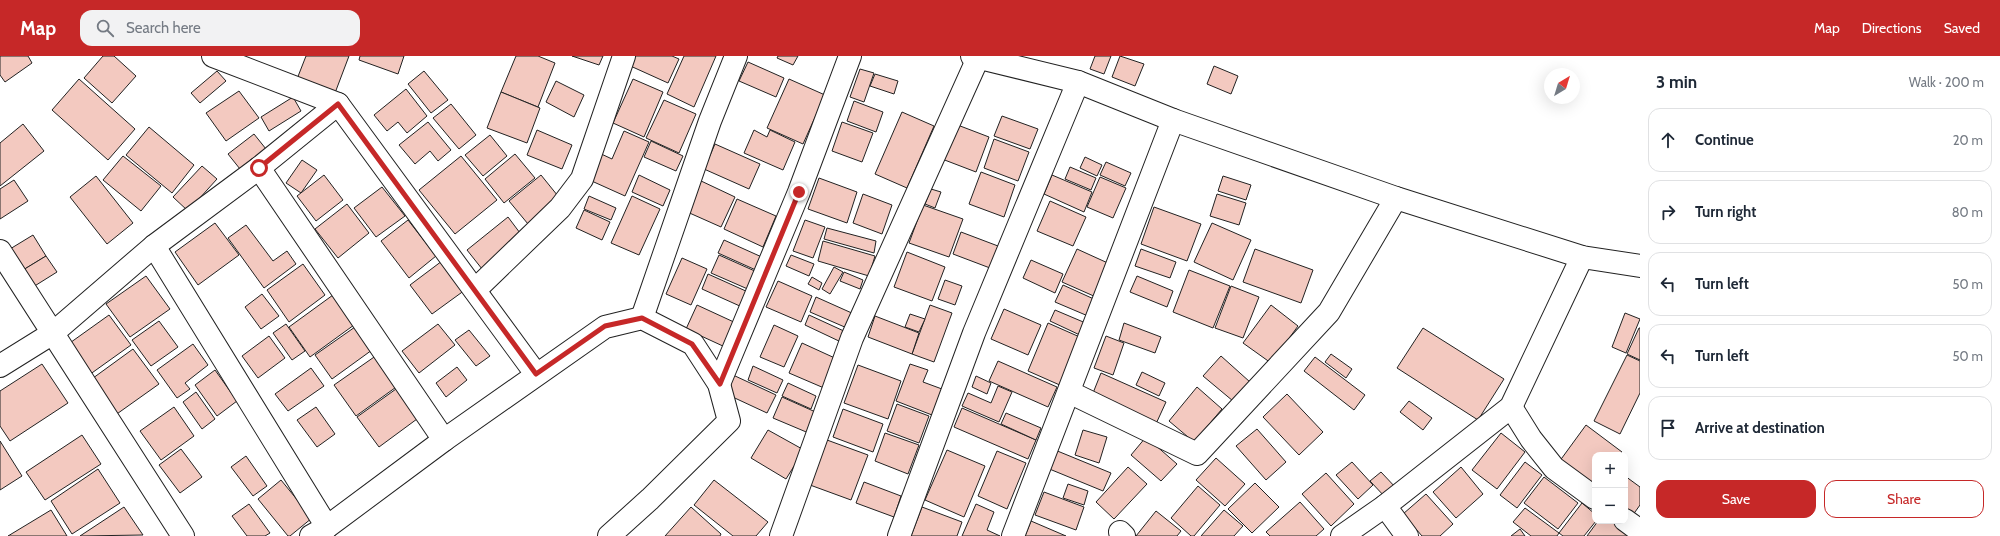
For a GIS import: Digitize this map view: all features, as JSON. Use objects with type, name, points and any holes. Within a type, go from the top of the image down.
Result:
[{"type":"street","points":[[213,56],[338,104],[536,374]]},
{"type":"street","points":[[475,290],[560,208],[582,179],[624,56]]},
{"type":"street","points":[[642,318],[710,121],[736,56]]},
{"type":"street","points":[[720,384],[799,192],[850,56]]},
{"type":"street","points":[[781,536],[852,338],[975,57],[1078,82],[1173,120],[1396,198],[1582,257],[1640,266]]},
{"type":"street","points":[[899,536],[974,333],[1078,82]]},
{"type":"street","points":[[0,366],[53,333],[154,246],[259,168],[338,104]]},
{"type":"street","points":[[1013,536],[1173,120]]},
{"type":"street","points":[[259,168],[444,440]]},
{"type":"street","points":[[1069,392],[1197,454],[1329,312],[1396,198]]},
{"type":"street","points":[[154,246],[319,532],[444,440],[605,326],[642,318],[692,344],[720,384],[730,421],[650,499],[609,536]]},
{"type":"street","points":[[0,251],[183,536]]},
{"type":"street","points":[[1342,536],[1385,506],[1511,407],[1582,257]]},
{"type":"street","points":[[1511,407],[1531,439],[1554,468],[1592,496]]},
{"type":"street","points":[[1385,506],[1407,536]]},
{"type":"street","points":[[1628,522],[1640,531]]},
{"type":"building","points":[[0,56],[28,56],[32,63],[5,82],[0,75]]},
{"type":"building","points":[[103,56],[114,56],[136,76],[112,103],[84,78]]},
{"type":"building","points":[[306,56],[349,56],[335,93],[297,79]]},
{"type":"building","points":[[360,56],[404,56],[398,74],[359,60]]},
{"type":"building","points":[[516,56],[538,56],[555,63],[538,107],[501,92]]},
{"type":"building","points":[[572,56],[603,56],[599,65]]},
{"type":"building","points":[[630,56],[672,56],[679,59],[668,83],[626,64]]},
{"type":"building","points":[[684,56],[716,56],[694,107],[667,94]]},
{"type":"building","points":[[778,56],[798,56],[793,65],[777,58]]},
{"type":"building","points":[[1095,56],[1111,56],[1104,74],[1090,69]]},
{"type":"building","points":[[1120,56],[1144,64],[1135,86],[1112,77]]},
{"type":"building","points":[[748,62],[784,78],[776,97],[739,81]]},
{"type":"building","points":[[1214,66],[1238,76],[1231,94],[1207,84]]},
{"type":"building","points":[[860,69],[874,73],[864,102],[850,97]]},
{"type":"building","points":[[217,71],[226,81],[200,103],[191,93]]},
{"type":"building","points":[[424,71],[448,100],[431,113],[408,84]]},
{"type":"building","points":[[875,74],[898,81],[894,94],[870,86]]},
{"type":"building","points":[[79,79],[135,129],[108,160],[52,110]]},
{"type":"building","points":[[633,79],[663,92],[644,137],[613,123]]},
{"type":"building","points":[[789,79],[825,95],[803,144],[767,128]]},
{"type":"building","points":[[556,81],[584,95],[574,117],[546,102]]},
{"type":"building","points":[[406,89],[427,116],[407,133],[398,122],[387,131],[374,115]]},
{"type":"building","points":[[239,91],[259,118],[226,141],[206,113]]},
{"type":"building","points":[[501,92],[540,108],[527,143],[487,128]]},
{"type":"building","points":[[293,97],[301,111],[269,131],[261,117]]},
{"type":"building","points":[[664,100],[696,114],[679,153],[646,138]]},
{"type":"building","points":[[854,101],[883,112],[876,132],[847,121]]},
{"type":"building","points":[[451,104],[476,135],[459,149],[433,118]]},
{"type":"building","points":[[902,112],[934,126],[907,188],[875,174]]},
{"type":"building","points":[[1002,116],[1038,129],[1030,149],[994,136]]},
{"type":"building","points":[[428,122],[451,150],[438,161],[430,151],[415,164],[399,145]]},
{"type":"building","points":[[842,122],[873,133],[862,162],[832,151]]},
{"type":"building","points":[[23,124],[44,151],[0,186],[0,143]]},
{"type":"building","points":[[955,124],[989,137],[976,172],[942,159]]},
{"type":"building","points":[[149,127],[194,165],[172,193],[126,155]]},
{"type":"building","points":[[537,130],[572,145],[562,169],[527,155]]},
{"type":"building","points":[[754,130],[767,137],[770,130],[795,142],[783,170],[744,153]]},
{"type":"building","points":[[624,131],[649,142],[625,196],[585,178],[597,152],[612,159]]},
{"type":"building","points":[[254,134],[266,149],[240,169],[228,154]]},
{"type":"building","points":[[490,135],[507,156],[483,176],[465,155]]},
{"type":"building","points":[[994,139],[1029,152],[1018,181],[984,168]]},
{"type":"building","points":[[651,141],[683,156],[676,171],[644,157]]},
{"type":"building","points":[[715,144],[760,164],[749,189],[704,169]]},
{"type":"building","points":[[515,154],[535,178],[504,203],[485,179]]},
{"type":"building","points":[[123,156],[161,186],[141,211],[103,180]]},
{"type":"building","points":[[461,156],[497,200],[455,234],[419,190]]},
{"type":"building","points":[[1085,157],[1102,165],[1097,176],[1080,168]]},
{"type":"building","points":[[302,160],[317,170],[301,193],[286,183]]},
{"type":"building","points":[[1106,162],[1131,173],[1125,186],[1100,175]]},
{"type":"building","points":[[202,166],[217,179],[188,211],[173,197]]},
{"type":"building","points":[[1070,167],[1096,178],[1091,190],[1065,179]]},
{"type":"building","points":[[981,172],[1015,185],[1004,217],[969,204]]},
{"type":"building","points":[[324,175],[343,200],[316,221],[297,196]]},
{"type":"building","points":[[541,175],[562,201],[528,224],[509,201]]},
{"type":"building","points":[[639,175],[670,190],[663,206],[632,192]]},
{"type":"building","points":[[1052,175],[1092,192],[1084,212],[1044,194]]},
{"type":"building","points":[[96,176],[133,223],[107,244],[70,197]]},
{"type":"building","points":[[1223,176],[1251,185],[1246,200],[1218,191]]},
{"type":"building","points":[[1100,177],[1126,188],[1113,218],[1087,207]]},
{"type":"building","points":[[819,178],[857,192],[847,223],[808,209]]},
{"type":"building","points":[[14,180],[28,201],[0,219],[0,189]]},
{"type":"building","points":[[699,180],[735,197],[721,227],[685,211]]},
{"type":"building","points":[[382,187],[405,216],[376,237],[354,208]]},
{"type":"building","points":[[931,189],[941,192],[935,208],[925,204]]},
{"type":"building","points":[[863,194],[892,205],[882,234],[853,223]]},
{"type":"building","points":[[1217,194],[1246,203],[1239,225],[1210,216]]},
{"type":"building","points":[[589,196],[616,208],[611,220],[584,209]]},
{"type":"building","points":[[632,196],[660,209],[639,255],[611,243]]},
{"type":"building","points":[[737,199],[776,216],[763,247],[724,229]]},
{"type":"building","points":[[1050,201],[1086,217],[1073,246],[1037,231]]},
{"type":"building","points":[[347,204],[369,233],[338,258],[315,229]]},
{"type":"building","points":[[923,205],[963,219],[949,257],[909,243]]},
{"type":"building","points":[[1154,207],[1201,224],[1187,261],[1141,244]]},
{"type":"building","points":[[584,210],[610,222],[602,240],[576,228]]},
{"type":"building","points":[[508,217],[526,241],[486,274],[467,250]]},
{"type":"building","points":[[408,220],[436,256],[409,278],[381,241]]},
{"type":"building","points":[[805,220],[825,227],[813,258],[793,251]]},
{"type":"building","points":[[215,223],[239,255],[198,285],[175,252]]},
{"type":"building","points":[[1212,223],[1251,240],[1233,280],[1194,262]]},
{"type":"building","points":[[246,225],[273,261],[287,251],[296,264],[264,288],[228,238]]},
{"type":"building","points":[[827,228],[876,241],[874,253],[824,239]]},
{"type":"building","points":[[961,232],[998,246],[990,268],[953,254]]},
{"type":"building","points":[[33,235],[46,256],[23,270],[10,249]]},
{"type":"building","points":[[724,240],[764,258],[758,271],[718,253]]},
{"type":"building","points":[[823,241],[875,256],[869,276],[818,261]]},
{"type":"building","points":[[1077,249],[1110,264],[1096,297],[1062,282]]},
{"type":"building","points":[[1141,249],[1176,262],[1170,278],[1135,266]]},
{"type":"building","points":[[1255,249],[1313,270],[1301,303],[1243,282]]},
{"type":"building","points":[[907,252],[945,267],[932,301],[894,287]]},
{"type":"building","points":[[719,255],[757,272],[750,290],[711,273]]},
{"type":"building","points":[[791,255],[814,264],[809,276],[786,266]]},
{"type":"building","points":[[46,256],[57,272],[33,287],[23,270]]},
{"type":"building","points":[[682,258],[707,269],[691,305],[666,294]]},
{"type":"building","points":[[1031,260],[1063,274],[1055,293],[1023,278]]},
{"type":"building","points":[[442,261],[465,290],[432,314],[410,285]]},
{"type":"building","points":[[303,264],[325,295],[289,322],[267,290]]},
{"type":"building","points":[[834,267],[843,272],[830,294],[822,289]]},
{"type":"building","points":[[1189,270],[1230,286],[1213,328],[1173,312]]},
{"type":"building","points":[[844,272],[863,280],[860,289],[840,281]]},
{"type":"building","points":[[708,274],[748,292],[742,307],[702,289]]},
{"type":"building","points":[[146,276],[170,309],[130,337],[106,304]]},
{"type":"building","points":[[1137,276],[1173,291],[1167,307],[1130,292]]},
{"type":"building","points":[[812,277],[822,283],[819,290],[808,284]]},
{"type":"building","points":[[945,280],[962,286],[955,305],[938,299]]},
{"type":"building","points":[[778,281],[812,296],[801,322],[766,307]]},
{"type":"building","points":[[1063,285],[1096,300],[1088,316],[1055,302]]},
{"type":"building","points":[[1231,286],[1259,297],[1243,338],[1215,328]]},
{"type":"building","points":[[262,294],[279,316],[261,329],[245,307]]},
{"type":"building","points":[[333,295],[354,325],[310,357],[289,327]]},
{"type":"building","points":[[816,297],[854,314],[847,328],[810,312]]},
{"type":"building","points":[[697,305],[736,323],[725,347],[686,329]]},
{"type":"building","points":[[930,305],[952,313],[934,362],[912,354]]},
{"type":"building","points":[[1271,305],[1298,326],[1271,363],[1243,343]]},
{"type":"building","points":[[1004,309],[1041,325],[1028,355],[991,339]]},
{"type":"building","points":[[1055,310],[1088,324],[1082,336],[1050,321]]},
{"type":"building","points":[[1625,313],[1640,319],[1626,353],[1612,347]]},
{"type":"building","points":[[910,314],[925,319],[919,332],[905,327]]},
{"type":"building","points":[[109,315],[131,345],[89,375],[67,345]]},
{"type":"building","points":[[809,315],[846,332],[841,342],[805,325]]},
{"type":"building","points":[[875,316],[919,333],[912,354],[868,337]]},
{"type":"building","points":[[159,321],[178,347],[151,366],[132,340]]},
{"type":"building","points":[[1048,323],[1082,338],[1062,386],[1028,371]]},
{"type":"building","points":[[1124,323],[1161,337],[1155,353],[1119,340]]},
{"type":"building","points":[[286,324],[305,351],[292,360],[273,333]]},
{"type":"building","points":[[438,324],[455,345],[419,373],[402,351]]},
{"type":"building","points":[[774,325],[798,336],[784,367],[760,357]]},
{"type":"building","points":[[355,327],[372,350],[332,379],[315,355]]},
{"type":"building","points":[[1423,328],[1504,379],[1478,420],[1397,368]]},
{"type":"building","points":[[1640,328],[1640,360],[1627,354]]},
{"type":"building","points":[[469,330],[490,356],[476,366],[455,340]]},
{"type":"building","points":[[269,336],[285,358],[258,378],[242,356]]},
{"type":"building","points":[[1106,336],[1124,343],[1113,375],[1094,368]]},
{"type":"building","points":[[802,343],[837,359],[824,388],[789,373]]},
{"type":"building","points":[[193,344],[208,365],[185,383],[190,389],[177,398],[157,370]]},
{"type":"building","points":[[133,349],[159,384],[114,416],[89,381]]},
{"type":"building","points":[[1331,354],[1352,369],[1346,378],[1325,362]]},
{"type":"building","points":[[377,355],[399,385],[356,416],[334,385]]},
{"type":"building","points":[[1627,355],[1640,361],[1640,393],[1620,434],[1594,421]]},
{"type":"building","points":[[1221,356],[1250,382],[1233,401],[1203,376]]},
{"type":"building","points":[[1315,357],[1365,395],[1354,410],[1304,371]]},
{"type":"building","points":[[998,361],[1057,387],[1048,407],[989,381]]},
{"type":"building","points":[[42,364],[68,403],[10,441],[0,426],[0,391]]},
{"type":"building","points":[[910,364],[928,370],[923,382],[942,389],[932,415],[896,401]]},
{"type":"building","points":[[858,365],[901,381],[888,419],[844,403]]},
{"type":"building","points":[[753,366],[783,380],[777,393],[748,380]]},
{"type":"building","points":[[457,367],[467,380],[446,397],[436,383]]},
{"type":"building","points":[[311,368],[324,386],[288,411],[275,394]]},
{"type":"building","points":[[215,370],[237,401],[217,416],[195,385]]},
{"type":"building","points":[[1142,372],[1165,383],[1159,396],[1136,385]]},
{"type":"building","points":[[1101,373],[1166,402],[1155,426],[1091,398]]},
{"type":"building","points":[[733,375],[776,395],[767,413],[724,393]]},
{"type":"building","points":[[976,376],[991,383],[987,394],[972,387]]},
{"type":"building","points":[[788,383],[816,396],[811,409],[782,396]]},
{"type":"building","points":[[998,386],[1012,392],[999,422],[962,406],[968,393],[991,403]]},
{"type":"building","points":[[1197,387],[1222,409],[1194,442],[1169,421]]},
{"type":"building","points":[[396,389],[417,419],[379,447],[357,417]]},
{"type":"building","points":[[196,392],[215,419],[202,429],[183,402]]},
{"type":"building","points":[[1287,394],[1323,432],[1299,455],[1263,417]]},
{"type":"building","points":[[782,397],[820,414],[811,434],[773,418]]},
{"type":"building","points":[[1409,401],[1432,418],[1423,430],[1400,412]]},
{"type":"building","points":[[897,404],[929,416],[919,443],[887,431]]},
{"type":"building","points":[[174,407],[194,436],[161,460],[140,431]]},
{"type":"building","points":[[316,407],[335,434],[317,447],[297,420]]},
{"type":"building","points":[[962,408],[1036,440],[1028,459],[954,427]]},
{"type":"building","points":[[843,409],[883,424],[873,452],[833,437]]},
{"type":"building","points":[[1006,413],[1041,428],[1036,440],[1001,424]]},
{"type":"building","points":[[1586,425],[1622,452],[1592,452],[1592,486],[1559,462]]},
{"type":"building","points":[[1257,429],[1286,462],[1266,480],[1236,446]]},
{"type":"building","points":[[768,430],[804,450],[786,479],[751,458]]},
{"type":"building","points":[[1083,430],[1107,437],[1099,463],[1075,455]]},
{"type":"building","points":[[885,433],[919,445],[908,474],[875,461]]},
{"type":"building","points":[[1501,433],[1525,452],[1497,489],[1472,470]]},
{"type":"building","points":[[82,435],[101,464],[45,500],[26,472]]},
{"type":"building","points":[[1146,437],[1177,464],[1161,481],[1131,455]]},
{"type":"building","points":[[827,440],[868,455],[851,500],[810,485]]},
{"type":"building","points":[[0,441],[22,476],[0,490]]},
{"type":"building","points":[[181,449],[202,477],[180,493],[159,465]]},
{"type":"building","points":[[947,450],[985,466],[964,517],[925,500]]},
{"type":"building","points":[[1055,450],[1111,473],[1103,491],[1047,468]]},
{"type":"building","points":[[997,451],[1026,463],[1007,509],[978,496]]},
{"type":"building","points":[[246,456],[267,486],[253,496],[231,467]]},
{"type":"building","points":[[1216,458],[1245,484],[1225,506],[1196,480]]},
{"type":"building","points":[[1352,462],[1373,485],[1358,499],[1336,475]]},
{"type":"building","points":[[1525,462],[1542,475],[1517,508],[1500,495]]},
{"type":"building","points":[[1128,467],[1147,484],[1114,519],[1096,502]]},
{"type":"building","points":[[1461,467],[1483,494],[1456,518],[1433,492]]},
{"type":"building","points":[[98,469],[120,503],[72,534],[51,501]]},
{"type":"building","points":[[1381,472],[1397,489],[1386,498],[1370,481]]},
{"type":"building","points":[[1326,473],[1354,504],[1331,526],[1302,494]]},
{"type":"building","points":[[1544,477],[1578,503],[1558,529],[1524,503]]},
{"type":"building","points":[[1628,478],[1640,487],[1640,505],[1630,519],[1628,517]]},
{"type":"building","points":[[281,480],[312,518],[290,536],[288,536],[258,499]]},
{"type":"building","points":[[714,480],[768,522],[756,536],[733,536],[694,505]]},
{"type":"building","points":[[864,482],[901,496],[894,517],[856,503]]},
{"type":"building","points":[[1255,483],[1279,507],[1252,533],[1228,509]]},
{"type":"building","points":[[1068,484],[1088,491],[1084,505],[1063,498]]},
{"type":"building","points":[[1198,486],[1220,505],[1194,536],[1191,536],[1171,518]]},
{"type":"building","points":[[1044,492],[1084,507],[1076,530],[1035,515]]},
{"type":"building","points":[[1426,494],[1453,524],[1440,536],[1422,536],[1403,514]]},
{"type":"building","points":[[1300,502],[1324,529],[1316,536],[1270,536],[1266,532]]},
{"type":"building","points":[[1582,503],[1592,511],[1592,524],[1594,524],[1584,536],[1563,536],[1559,533]]},
{"type":"building","points":[[249,504],[270,533],[265,536],[247,536],[232,516]]},
{"type":"building","points":[[976,504],[994,512],[987,530],[1000,536],[962,536]]},
{"type":"building","points":[[124,507],[143,535],[80,536]]},
{"type":"building","points":[[691,507],[721,534],[720,536],[665,536]]},
{"type":"building","points":[[922,507],[962,522],[957,536],[911,536]]},
{"type":"building","points":[[1525,508],[1559,533],[1557,536],[1531,536],[1513,522]]},
{"type":"building","points":[[51,510],[67,536],[8,536]]},
{"type":"building","points":[[1224,510],[1243,526],[1234,536],[1201,536]]},
{"type":"building","points":[[1156,511],[1181,531],[1177,536],[1136,536]]},
{"type":"building","points":[[1031,521],[1066,536],[1025,536]]},
{"type":"building","points":[[1596,524],[1620,524],[1635,536],[1587,536]]},
{"type":"building","points":[[1520,529],[1525,536],[1511,536]]},
{"type":"route","points":[[259,168],[338,104],[536,374],[605,326],[642,318],[692,344],[720,384],[799,192]]}]
